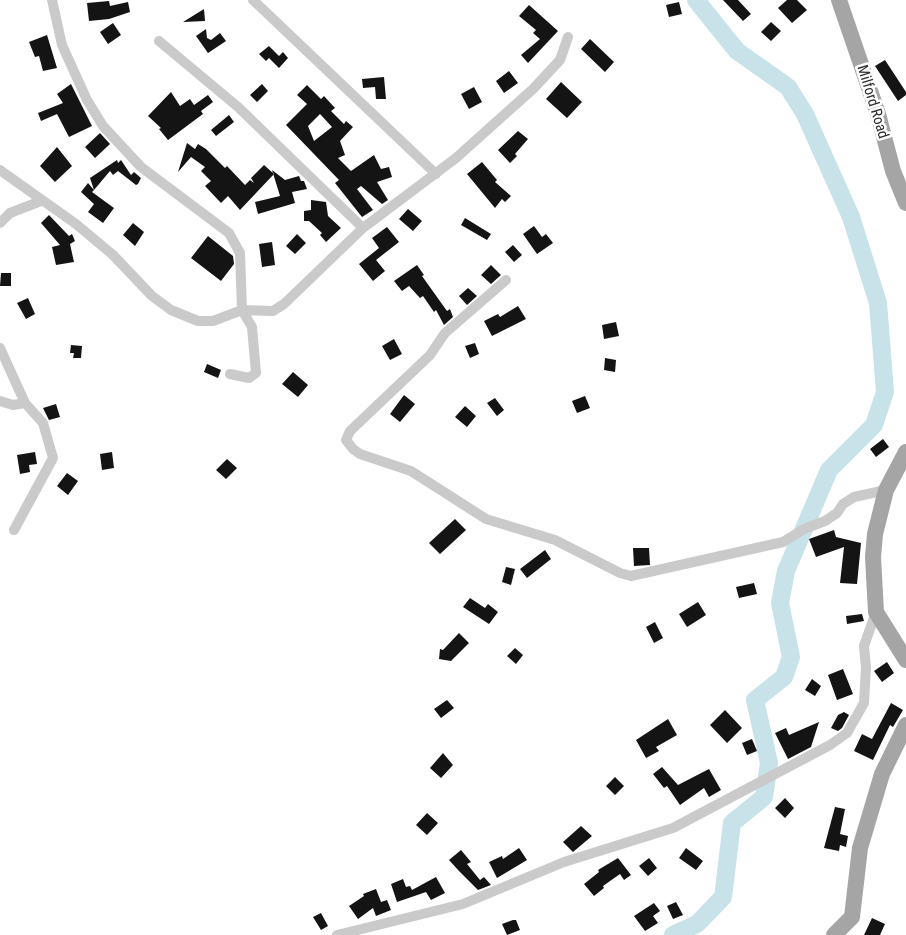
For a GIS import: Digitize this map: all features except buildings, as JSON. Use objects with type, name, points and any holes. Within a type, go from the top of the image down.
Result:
[{"type":"main road","name":"Milford Road","points":[[839,0],[878,114],[893,171],[906,203]]},
{"type":"main road","points":[[906,452],[886,490],[875,534],[873,557],[876,612],[906,660]]},
{"type":"main road","points":[[834,935],[852,917],[860,848],[882,774],[906,725]]},
{"type":"street","points":[[52,0],[62,44],[87,100],[103,126],[141,167],[224,229],[240,253],[242,310],[252,327],[256,373],[249,378],[230,374]]},
{"type":"street","points":[[253,0],[436,174]]},
{"type":"street","points":[[0,170],[76,224],[113,255],[152,296],[171,310],[198,321],[213,321],[242,310],[273,311],[284,304],[364,228],[436,174],[548,74],[560,60],[568,37]]},
{"type":"street","points":[[159,41],[238,107],[364,228]]},
{"type":"street","points":[[0,223],[10,213],[41,200]]},
{"type":"street","points":[[506,280],[445,333],[430,355],[350,431],[346,440],[353,449],[360,454],[411,470],[486,518],[555,540],[620,573],[631,576],[783,542],[804,529],[825,521],[838,513],[843,504],[854,497],[886,490]]},
{"type":"street","points":[[0,348],[25,403],[43,423],[53,458],[14,530]]},
{"type":"street","points":[[0,401],[13,405],[25,403]]},
{"type":"street","points":[[336,935],[463,904],[564,862],[673,828],[830,745],[847,733],[864,703],[866,668],[864,646],[876,612]]},
{"type":"waterway","points":[[673,935],[697,924],[723,897],[732,823],[764,797],[769,763],[755,700],[784,677],[791,657],[780,603],[786,571],[829,470],[874,425],[885,392],[878,303],[851,217],[805,114],[788,87],[737,51],[696,0]]}]
